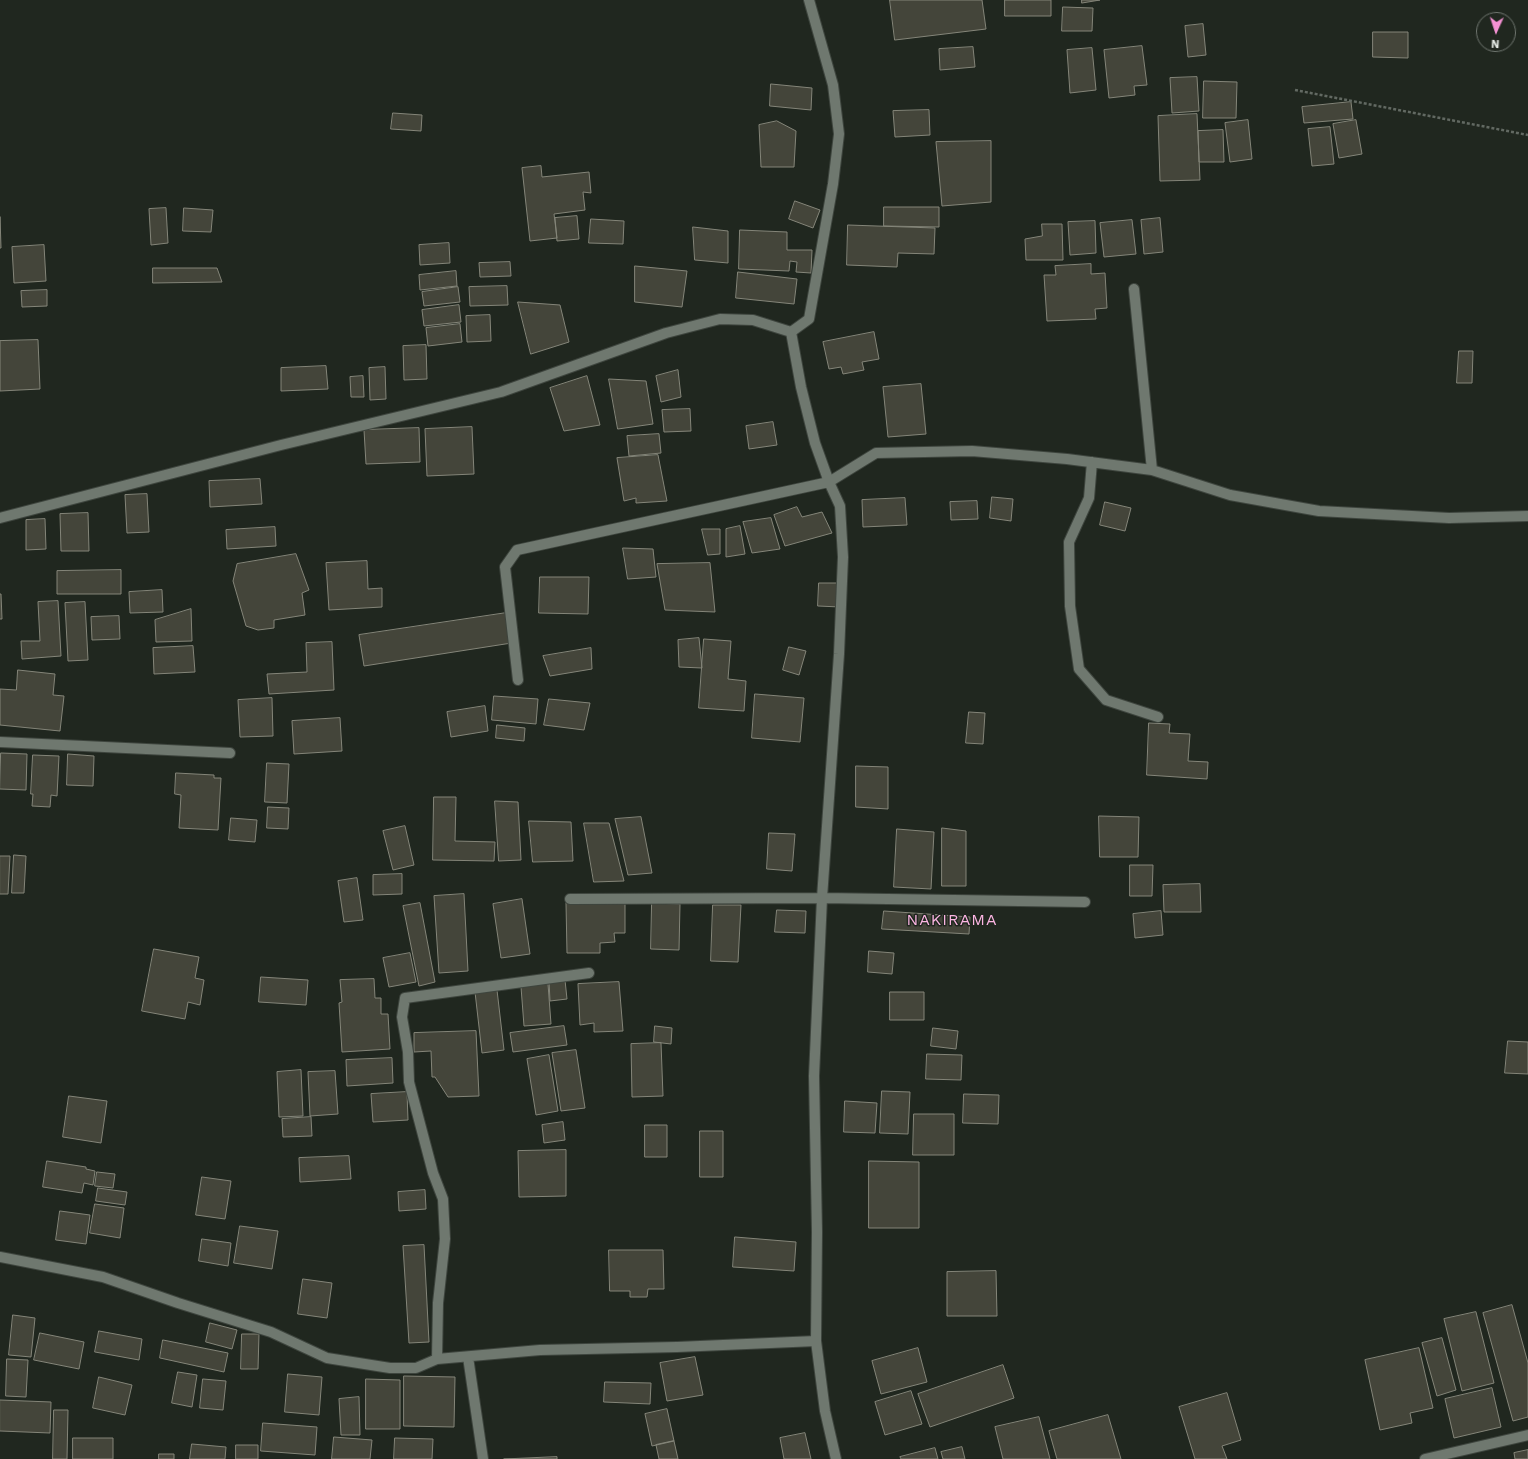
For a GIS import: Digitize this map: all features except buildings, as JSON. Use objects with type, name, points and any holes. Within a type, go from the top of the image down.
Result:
[{"type":"street","points":[[791,332],[808,319],[833,184],[839,134],[833,85],[809,0]]},
{"type":"street","points":[[1134,289],[1152,470]]},
{"type":"street","points":[[0,518],[281,445],[501,392],[666,333],[720,319],[753,320],[791,332]]},
{"type":"street","points":[[791,332],[801,387],[816,444],[829,482],[840,506],[843,557],[839,654],[822,898],[814,1076],[817,1232],[816,1341],[825,1411],[836,1459]]},
{"type":"street","points":[[518,680],[505,567],[517,550],[829,482],[876,453],[972,451],[1092,462],[1152,470],[1230,495],[1319,511],[1449,518],[1528,516]]},
{"type":"street","points":[[1092,462],[1089,498],[1069,542],[1070,606],[1079,669],[1106,700],[1158,717]]},
{"type":"street","points":[[0,742],[230,753]]},
{"type":"street","points":[[570,899],[822,898],[1085,902]]},
{"type":"street","points":[[437,1359],[438,1303],[444,1239],[443,1199],[433,1173],[410,1082],[408,1052],[402,1017],[405,998],[589,973]]},
{"type":"street","points":[[0,1257],[103,1277],[178,1303],[271,1332],[327,1358],[390,1368],[416,1368],[437,1359],[540,1350],[677,1347],[816,1341]]},
{"type":"street","points":[[468,1357],[483,1459]]},
{"type":"street","points":[[1424,1459],[1528,1435]]},
{"type":"path","points":[[1295,90],[1528,135]]},
{"type":"district","name":"NAKIRAMA","points":[[952,920]]}]
